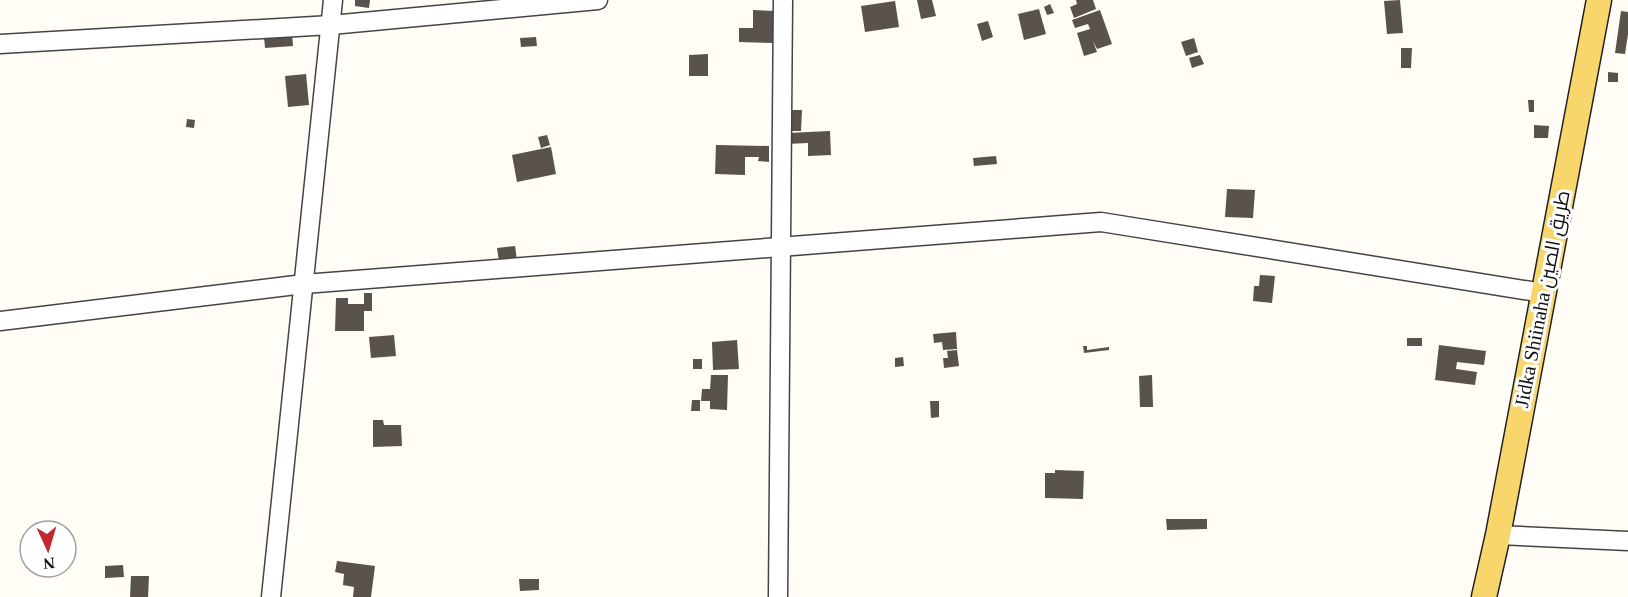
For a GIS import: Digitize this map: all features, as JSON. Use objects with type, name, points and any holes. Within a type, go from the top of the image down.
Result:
[{"type":"main road","name":"Jidka Shiinaha طريق الصين","points":[[1484,597],[1498,535],[1599,0]]},
{"type":"street","points":[[271,597],[333,0]]},
{"type":"street","points":[[0,44],[331,25],[598,0]]},
{"type":"street","points":[[778,597],[783,0]]},
{"type":"street","points":[[0,321],[304,284],[1101,222],[1543,293]]},
{"type":"street","points":[[1498,535],[1628,541]]},
{"type":"building","points":[[355,0],[370,0],[369,8],[355,6]]},
{"type":"building","points":[[917,0],[932,0],[936,16],[921,19]]},
{"type":"building","points":[[1076,0],[1093,0],[1096,9],[1074,18],[1070,7],[1077,4]]},
{"type":"building","points":[[1400,0],[1403,33],[1387,34],[1384,1]]},
{"type":"building","points":[[895,1],[899,27],[865,32],[861,6]]},
{"type":"building","points":[[1050,4],[1054,13],[1047,15],[1044,7]]},
{"type":"building","points":[[1039,9],[1046,34],[1024,40],[1018,14]]},
{"type":"building","points":[[753,10],[776,11],[775,43],[739,42],[739,28],[753,28]]},
{"type":"building","points":[[1100,10],[1112,44],[1097,49],[1093,41],[1097,52],[1084,56],[1077,33],[1090,29],[1088,24],[1075,28],[1072,20]]},
{"type":"building","points":[[1621,11],[1628,12],[1625,54],[1615,53]]},
{"type":"building","points":[[988,21],[993,37],[982,41],[977,24]]},
{"type":"building","points":[[292,34],[293,46],[265,48],[264,36]]},
{"type":"building","points":[[536,37],[537,46],[521,47],[520,38]]},
{"type":"building","points":[[1194,38],[1198,52],[1186,56],[1181,42]]},
{"type":"building","points":[[1401,48],[1412,48],[1411,68],[1401,68]]},
{"type":"building","points":[[708,54],[708,76],[689,76],[689,55]]},
{"type":"building","points":[[1200,55],[1204,64],[1192,68],[1189,58]]},
{"type":"building","points":[[1608,72],[1618,73],[1618,82],[1608,82]]},
{"type":"building","points":[[306,74],[309,105],[288,107],[285,76]]},
{"type":"building","points":[[1528,100],[1534,100],[1534,112],[1529,112]]},
{"type":"building","points":[[787,110],[802,110],[801,131],[787,131]]},
{"type":"building","points":[[187,119],[195,120],[194,128],[186,127]]},
{"type":"building","points":[[1534,125],[1549,126],[1548,138],[1534,138]]},
{"type":"building","points":[[830,131],[831,155],[808,156],[808,143],[787,144],[787,133]]},
{"type":"building","points":[[547,135],[550,145],[541,148],[538,137]]},
{"type":"building","points":[[716,145],[769,146],[769,162],[758,161],[759,157],[745,157],[745,175],[715,174]]},
{"type":"building","points":[[551,147],[556,174],[517,182],[512,155]]},
{"type":"building","points":[[996,156],[997,164],[974,166],[973,158]]},
{"type":"building","points":[[1227,189],[1255,190],[1253,218],[1225,217]]},
{"type":"building","points":[[515,246],[517,260],[499,262],[497,248]]},
{"type":"building","points":[[1260,275],[1275,276],[1272,303],[1253,301],[1254,286],[1259,286]]},
{"type":"building","points":[[364,293],[372,293],[372,311],[364,311],[364,331],[335,331],[336,298],[348,298],[348,304],[364,304]]},
{"type":"building","points":[[956,332],[957,349],[943,350],[942,342],[934,343],[933,334]]},
{"type":"building","points":[[394,335],[396,356],[371,358],[369,337]]},
{"type":"building","points":[[1407,338],[1422,338],[1422,346],[1407,346]]},
{"type":"building","points":[[737,340],[739,369],[713,370],[712,342]]},
{"type":"building","points":[[1439,345],[1486,351],[1484,365],[1457,362],[1456,369],[1477,372],[1475,385],[1435,380]]},
{"type":"building","points":[[1083,346],[1087,346],[1087,350],[1109,347],[1109,350],[1084,353]]},
{"type":"building","points":[[957,350],[959,366],[944,368],[943,358],[948,358],[947,351]]},
{"type":"building","points":[[903,357],[904,366],[895,367],[895,358]]},
{"type":"building","points":[[693,359],[702,359],[702,369],[693,369]]},
{"type":"building","points":[[711,375],[728,375],[727,410],[710,409],[710,401],[701,401],[702,389],[710,389]]},
{"type":"building","points":[[1152,375],[1153,407],[1140,407],[1139,376]]},
{"type":"building","points":[[692,400],[700,400],[700,411],[691,411]]},
{"type":"building","points":[[930,401],[939,401],[939,417],[931,418]]},
{"type":"building","points":[[373,420],[383,420],[384,425],[401,425],[402,446],[373,447]]},
{"type":"building","points":[[1055,470],[1084,471],[1083,499],[1045,498],[1045,473],[1055,473]]},
{"type":"building","points":[[1166,519],[1207,519],[1207,529],[1167,530]]},
{"type":"building","points":[[337,561],[375,566],[371,597],[353,597],[354,587],[343,585],[344,574],[335,572]]},
{"type":"building","points":[[123,565],[124,577],[105,578],[105,566]]},
{"type":"building","points":[[131,576],[149,576],[148,597],[130,597]]},
{"type":"building","points":[[519,579],[539,579],[539,590],[520,591]]}]
